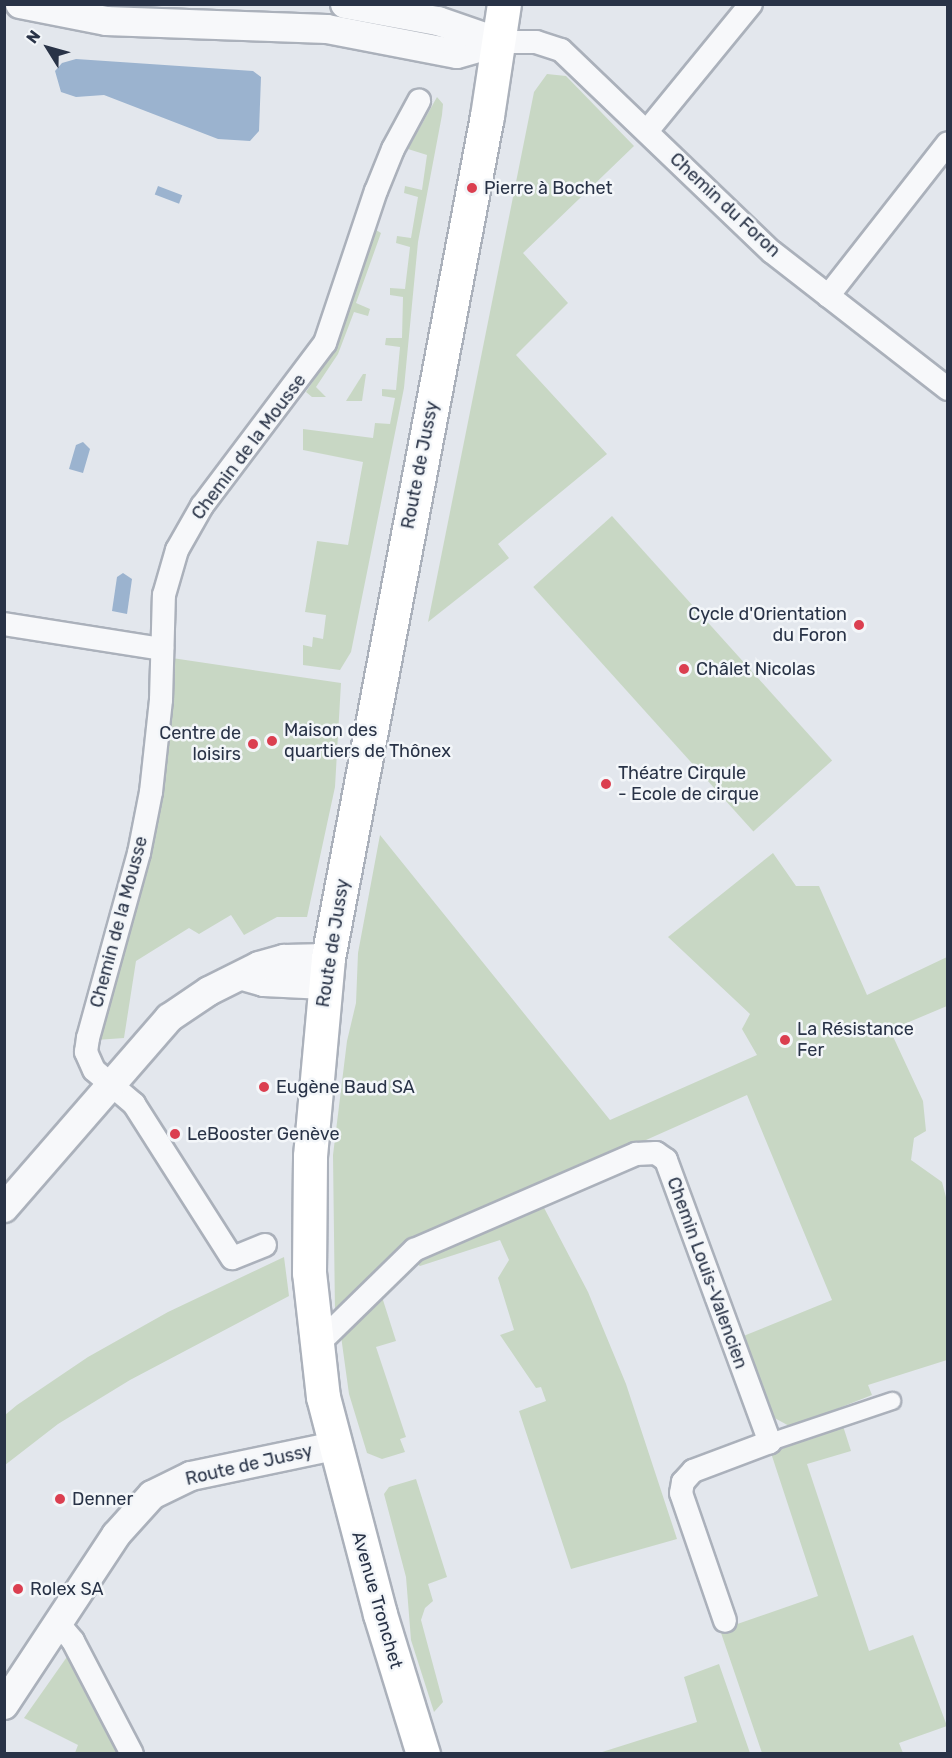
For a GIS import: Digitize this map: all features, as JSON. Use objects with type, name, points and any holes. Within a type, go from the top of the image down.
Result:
[{"type":"main road","name":"Route de Jussy","points":[[334,1446],[315,1347],[308,1242],[309,1177],[326,971],[500,42],[504,4]]},
{"type":"main road","name":"Avenue Tronchet","points":[[334,1446],[423,1754]]},
{"type":"street","points":[[20,4],[106,21],[327,28],[457,54],[500,42]]},
{"type":"street","points":[[345,4],[438,21],[500,42]]},
{"type":"street","points":[[647,132],[751,4]]},
{"type":"street","name":"Chemin du Foron","points":[[500,42],[536,42],[561,50],[772,252],[948,389]]},
{"type":"street","name":"Chemin de la Mousse","points":[[265,1245],[232,1258],[134,1104],[94,1070],[86,1052],[139,853],[151,792],[161,700],[164,595],[177,550],[202,506],[325,343],[385,170],[419,101]]},
{"type":"street","points":[[828,296],[948,143]]},
{"type":"street","points":[[4,624],[162,649]]},
{"type":"street","points":[[4,1208],[110,1082],[170,1018],[209,991],[243,976],[264,982],[326,971]]},
{"type":"street","name":"Chemin Louis-Valencien","points":[[315,1347],[414,1250],[636,1154],[656,1153],[666,1160],[770,1442]]},
{"type":"street","points":[[725,1621],[681,1493],[683,1482],[693,1471],[770,1442],[892,1401]]},
{"type":"street","name":"Route de Jussy","points":[[4,1705],[116,1535],[152,1495],[191,1476],[334,1446]]},
{"type":"street","points":[[58,1623],[86,1665],[132,1754]]},
{"type":"green space","points":[[547,74],[566,76],[634,146],[523,253],[568,303],[516,355],[607,454],[498,544],[509,558],[428,622],[534,92]]},
{"type":"green space","points":[[437,97],[443,104],[442,115],[418,242],[404,388],[351,652],[340,670],[303,665],[303,645],[312,647],[313,637],[323,639],[326,615],[305,612],[317,541],[348,545],[363,462],[303,450],[303,429],[373,438],[375,423],[390,424],[395,398],[382,396],[382,389],[396,390],[400,347],[385,345],[386,338],[402,338],[403,297],[390,295],[390,288],[405,289],[410,247],[396,243],[397,236],[411,238],[418,197],[404,193],[405,186],[422,190],[427,155],[408,149]]},
{"type":"green space","points":[[376,230],[381,233],[356,303],[370,309],[368,316],[354,312],[338,354],[316,387],[326,397],[312,397],[306,392],[338,343]]},
{"type":"green space","points":[[363,374],[366,374],[362,401],[346,401]]},
{"type":"green space","points":[[612,516],[832,760],[753,831],[533,587]]},
{"type":"green space","points":[[172,658],[341,683],[335,787],[307,917],[277,917],[244,935],[231,915],[199,934],[189,928],[136,961],[124,1038],[96,1040]]},
{"type":"green space","points":[[380,835],[610,1120],[757,1055],[742,1029],[750,1014],[668,937],[773,853],[796,886],[819,886],[867,995],[947,957],[947,1006],[890,1030],[923,1101],[926,1131],[914,1138],[911,1160],[942,1182],[947,1201],[947,1360],[868,1385],[872,1395],[791,1427],[771,1416],[741,1337],[832,1300],[747,1095],[424,1239],[335,1313],[333,1155],[347,1041],[356,1003],[358,953]]},
{"type":"green space","points":[[541,1202],[588,1292],[626,1384],[677,1539],[571,1569],[519,1411],[546,1401],[541,1387],[536,1388],[500,1335],[514,1330],[498,1278],[509,1260],[500,1240],[420,1266],[414,1262]]},
{"type":"green space","points":[[284,1257],[289,1296],[130,1380],[58,1424],[5,1465],[5,1415],[17,1405],[88,1357],[168,1312]]},
{"type":"green space","points":[[377,1296],[383,1300],[396,1341],[376,1347],[406,1437],[400,1439],[405,1452],[382,1459],[367,1453],[349,1394],[341,1336]]},
{"type":"green space","points":[[843,1426],[851,1451],[807,1464],[869,1651],[913,1635],[947,1726],[899,1743],[903,1753],[762,1753],[720,1630],[818,1596],[771,1453]]},
{"type":"green space","points":[[416,1479],[447,1577],[428,1584],[433,1601],[425,1608],[421,1620],[443,1702],[434,1712],[411,1640],[406,1577],[384,1494],[389,1487]]},
{"type":"green space","points":[[69,1654],[121,1753],[75,1753],[78,1745],[24,1718]]},
{"type":"green space","points":[[719,1664],[750,1753],[599,1753],[697,1722],[684,1677]]},
{"type":"water","points":[[76,59],[253,71],[261,77],[259,131],[250,141],[218,139],[104,95],[76,97],[61,92],[55,71],[62,63]]},
{"type":"water","points":[[158,186],[182,195],[179,204],[155,194]]},
{"type":"water","points":[[83,442],[90,449],[83,473],[69,469],[76,445]]},
{"type":"water","points":[[123,573],[132,579],[127,614],[112,611],[117,577]]},
{"type":"place","name":"Pierre à Bochet","points":[[472,188]]},
{"type":"place","name":"Cycle d'Orientation du Foron","points":[[859,625]]},
{"type":"place","name":"Châlet Nicolas","points":[[684,669]]},
{"type":"place","name":"Maison des quartiers de Thônex","points":[[272,741]]},
{"type":"place","name":"Centre de loisirs","points":[[253,744]]},
{"type":"place","name":"Théatre Cirqule - Ecole de cirque","points":[[606,784]]},
{"type":"place","name":"La Résistance Fer","points":[[785,1040]]},
{"type":"place","name":"Eugène Baud SA","points":[[264,1087]]},
{"type":"place","name":"LeBooster Genève","points":[[175,1134]]},
{"type":"place","name":"Denner","points":[[60,1499]]},
{"type":"place","name":"Rolex SA","points":[[18,1589]]}]
